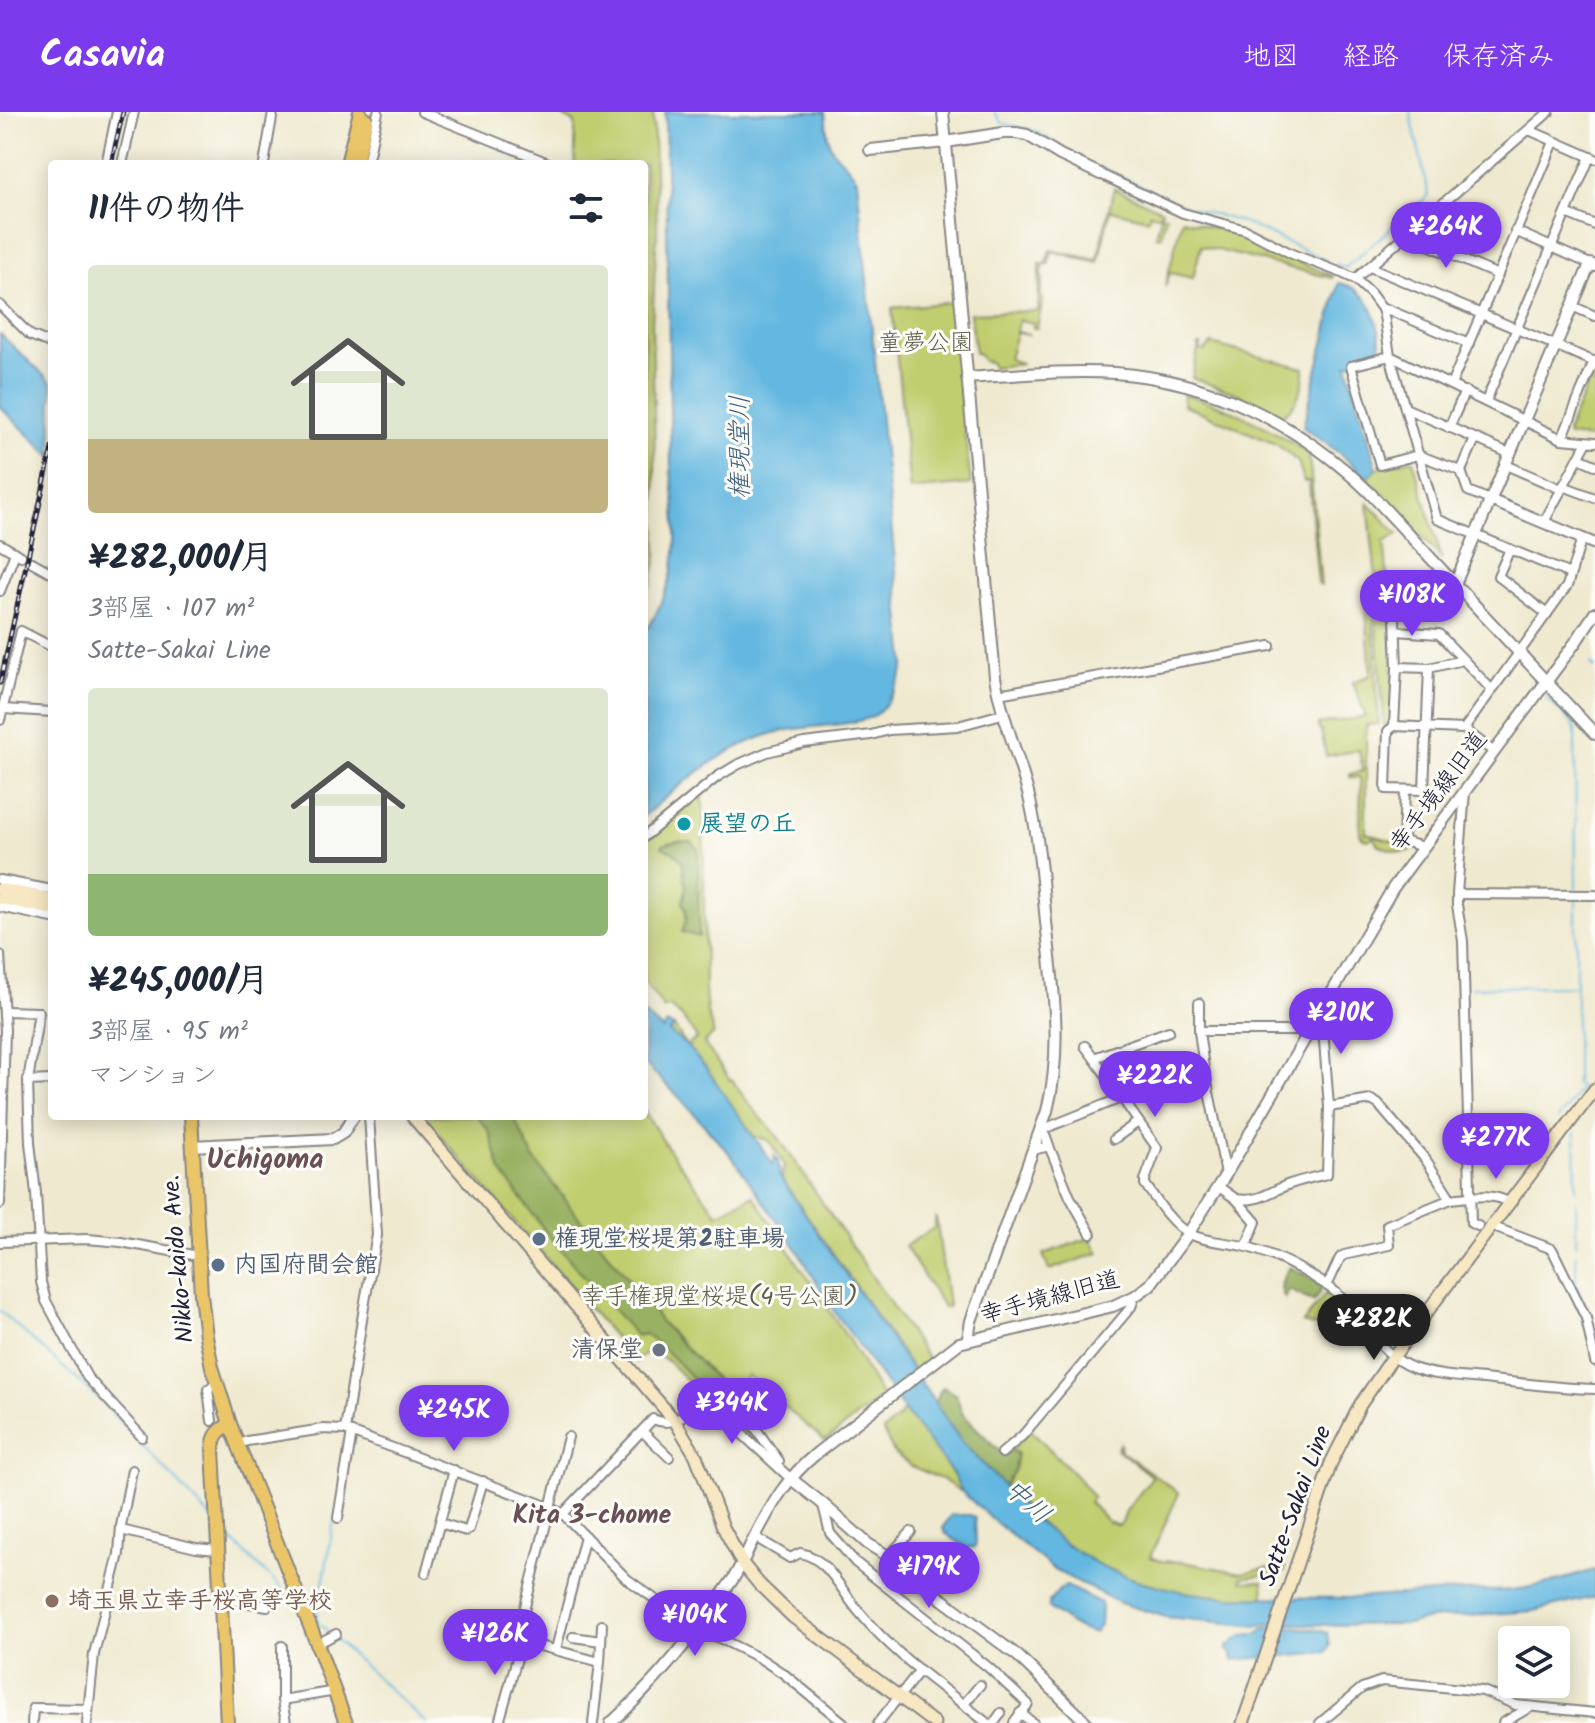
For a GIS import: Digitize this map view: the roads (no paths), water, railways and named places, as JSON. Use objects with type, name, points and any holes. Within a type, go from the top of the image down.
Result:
[{"type":"main road","points":[[348,160],[360,112]]},
{"type":"main road","points":[[357,160],[368,112]]},
{"type":"main road","points":[[0,889],[48,903]]},
{"type":"main road","points":[[0,898],[48,904]]},
{"type":"main road","name":"Satte-Sakai Line","points":[[1243,1723],[1331,1463],[1360,1405],[1595,1089]]},
{"type":"main road","name":"Nikko-kaido Ave.","points":[[191,1120],[198,1256],[206,1336],[217,1384],[346,1723]]},
{"type":"main road","points":[[415,1120],[675,1421],[696,1456],[723,1527],[750,1574],[775,1601],[816,1635],[934,1723]]},
{"type":"main road","points":[[227,1723],[213,1442],[217,1433],[230,1424]]},
{"type":"street","points":[[107,160],[117,112]]},
{"type":"street","points":[[123,160],[134,112]]},
{"type":"street","points":[[265,160],[273,112]]},
{"type":"street","points":[[368,160],[378,112]]},
{"type":"street","points":[[422,112],[541,160]]},
{"type":"street","points":[[943,112],[998,694],[1035,828],[1052,974],[1056,1057],[1052,1093],[1041,1130],[971,1321],[968,1339]]},
{"type":"street","points":[[1355,279],[1549,112]]},
{"type":"street","points":[[1486,401],[1592,158],[1529,130]]},
{"type":"street","points":[[870,150],[1003,133],[1021,134],[1183,213],[1246,230],[1292,254],[1355,279],[1382,309],[1390,356],[1437,519],[1570,574]]},
{"type":"street","points":[[1451,385],[1554,142]]},
{"type":"street","points":[[1566,213],[1595,225]]},
{"type":"street","points":[[1394,726],[1397,667],[1394,593],[1442,597],[1455,584],[1572,306],[1593,265],[1515,231]]},
{"type":"street","points":[[1407,236],[1498,275]]},
{"type":"street","points":[[1370,267],[1594,361],[1562,439]]},
{"type":"street","points":[[0,305],[30,335],[48,342]]},
{"type":"street","points":[[1572,306],[1595,316]]},
{"type":"street","points":[[1382,309],[1469,344]]},
{"type":"street","points":[[1461,471],[1418,455],[1380,465],[1351,366],[1390,356],[1562,439],[1591,442]]},
{"type":"street","points":[[967,378],[1068,372],[1127,374],[1190,386],[1244,405],[1303,437],[1341,465],[1370,493],[1595,734]]},
{"type":"street","points":[[1449,428],[1465,391]]},
{"type":"street","points":[[1405,408],[1475,439],[1562,488],[1595,498]]},
{"type":"street","points":[[1475,439],[1461,471],[1468,491],[1595,544]]},
{"type":"street","points":[[1544,522],[1591,442]]},
{"type":"street","points":[[1579,458],[1595,465]]},
{"type":"street","points":[[1464,729],[1567,586],[1582,538]]},
{"type":"street","points":[[0,544],[18,554],[0,591]]},
{"type":"street","points":[[1510,549],[1498,576],[1547,614]]},
{"type":"street","points":[[32,562],[48,571]]},
{"type":"street","name":"幸手境線旧道","points":[[611,1723],[658,1677],[734,1577],[788,1475],[959,1343],[1113,1306],[1150,1285],[1219,1187],[1393,888],[1595,613]]},
{"type":"street","points":[[0,720],[21,631],[48,645]]},
{"type":"street","points":[[1396,631],[1439,634],[1491,689]]},
{"type":"street","points":[[998,694],[1270,646]]},
{"type":"street","points":[[1397,667],[1429,668],[1463,660]]},
{"type":"street","points":[[1429,668],[1427,727],[1424,790],[1386,789],[1388,731],[1394,726],[1427,727],[1464,729],[1494,752]]},
{"type":"street","points":[[3,709],[48,712]]},
{"type":"street","points":[[648,834],[717,777],[767,752],[889,730],[958,726],[1002,714]]},
{"type":"street","points":[[1405,790],[1403,841],[1423,847]]},
{"type":"street","points":[[1465,791],[1457,905],[1463,941],[1466,998],[1471,1223],[1478,1226]]},
{"type":"street","points":[[0,880],[48,903]]},
{"type":"street","points":[[1457,894],[1595,895]]},
{"type":"street","points":[[0,907],[48,904]]},
{"type":"street","points":[[0,955],[5,1030],[0,1204]]},
{"type":"street","points":[[1199,1003],[1204,1068],[1226,1174]]},
{"type":"street","points":[[4,1011],[39,1012],[28,1081],[41,1282],[46,1301],[87,1377],[142,1437]]},
{"type":"street","points":[[1236,1199],[1255,1200],[1289,1184],[1327,1174],[1329,1107],[1323,1028],[1317,1019]]},
{"type":"street","points":[[1094,1058],[1169,1031]]},
{"type":"street","points":[[1199,1031],[1310,1031]]},
{"type":"street","points":[[1085,1046],[1157,1148],[1145,1184],[1167,1214],[1188,1234],[1246,1246],[1289,1264],[1327,1286],[1345,1301],[1374,1339],[1393,1357],[1416,1369],[1572,1389],[1595,1389]]},
{"type":"street","points":[[1041,1130],[1204,1068]]},
{"type":"street","points":[[28,1081],[48,1080]]},
{"type":"street","points":[[1329,1107],[1371,1100],[1378,1104],[1426,1160],[1451,1199]]},
{"type":"street","points":[[192,1146],[333,1139],[343,1133],[351,1120]]},
{"type":"street","points":[[338,1518],[364,1307],[377,1235],[369,1120]]},
{"type":"street","points":[[1114,1139],[1138,1122]]},
{"type":"street","points":[[1041,1130],[1070,1197],[1091,1234]]},
{"type":"street","points":[[1033,1150],[1049,1146]]},
{"type":"street","points":[[1219,1187],[1236,1199],[1256,1222],[1246,1246]]},
{"type":"street","points":[[1327,1286],[1344,1255],[1389,1245],[1387,1225],[1451,1199],[1501,1197],[1509,1203]]},
{"type":"street","points":[[1491,1226],[1552,1249],[1586,1318],[1595,1362]]},
{"type":"street","points":[[0,1242],[87,1239],[198,1256]]},
{"type":"street","points":[[1002,1453],[1023,1435],[1131,1307],[1135,1296]]},
{"type":"street","points":[[212,1421],[208,1389],[217,1384]]},
{"type":"street","points":[[563,1514],[653,1419],[662,1423],[675,1421],[687,1415],[704,1399],[868,1544],[889,1556],[1018,1656],[1086,1722]]},
{"type":"street","points":[[749,1419],[788,1475]]},
{"type":"street","points":[[239,1444],[323,1429],[349,1431],[552,1508],[563,1514],[627,1579],[697,1627],[776,1668],[844,1723]]},
{"type":"street","points":[[642,1431],[669,1457]]},
{"type":"street","points":[[499,1723],[568,1437]]},
{"type":"street","points":[[87,1723],[94,1654],[119,1554],[132,1470]]},
{"type":"street","points":[[426,1573],[454,1470]]},
{"type":"street","points":[[440,1523],[466,1531],[469,1529],[483,1481]]},
{"type":"street","points":[[823,1504],[830,1533],[855,1562],[1005,1682],[1028,1704],[1014,1723]]},
{"type":"street","points":[[121,1530],[217,1550]]},
{"type":"street","points":[[889,1556],[911,1532]]},
{"type":"street","points":[[556,1649],[585,1536]]},
{"type":"street","points":[[755,1537],[790,1558],[800,1553],[812,1556],[832,1574],[877,1633],[987,1723]]},
{"type":"street","points":[[921,1582],[932,1567],[922,1560]]},
{"type":"street","points":[[220,1598],[267,1606]]},
{"type":"street","points":[[593,1723],[602,1625]]},
{"type":"street","points":[[465,1626],[600,1662]]},
{"type":"street","points":[[317,1644],[336,1634]]},
{"type":"street","points":[[573,1637],[601,1641]]},
{"type":"street","points":[[282,1646],[282,1700],[286,1723]]},
{"type":"street","points":[[878,1723],[920,1670]]},
{"type":"street","points":[[1320,1723],[1362,1688],[1382,1681],[1483,1691],[1516,1705],[1595,1713]]},
{"type":"street","points":[[964,1704],[980,1685]]},
{"type":"street","points":[[282,1700],[336,1691]]},
{"type":"street","points":[[1503,1723],[1530,1707]]},
{"type":"street","points":[[32,1723],[33,1708],[88,1709]]},
{"type":"street","points":[[994,1723],[1001,1713]]},
{"type":"street","points":[[1020,1713],[1033,1723]]},
{"type":"water","name":"権現堂川","points":[[665,112],[825,112],[831,146],[857,180],[905,662],[902,675],[885,705],[875,715],[856,721],[778,732],[740,746],[690,778],[648,813],[648,627],[667,588],[675,555]]},
{"type":"water","points":[[1339,283],[1360,293],[1367,301],[1379,332],[1380,355],[1347,364],[1377,469],[1367,478],[1342,455],[1303,427]]},
{"type":"water","points":[[0,334],[48,379],[48,453],[0,407]]},
{"type":"water","points":[[648,1017],[663,1030],[667,1024],[674,1027],[669,1032],[687,1046],[707,1069],[773,1164],[774,1155],[780,1177],[961,1441],[1038,1522],[1065,1544],[1103,1567],[1139,1581],[1221,1597],[1354,1598],[1509,1590],[1538,1586],[1595,1570],[1595,1597],[1534,1611],[1428,1619],[1410,1624],[1275,1623],[1259,1626],[1166,1617],[1120,1603],[1056,1571],[962,1492],[953,1474],[830,1305],[795,1246],[730,1154],[648,1067]]},
{"type":"water","points":[[952,1515],[971,1515],[975,1518],[975,1547],[967,1548],[945,1533],[943,1528]]},
{"type":"water","points":[[1066,1586],[1101,1603],[1100,1625],[1094,1633],[1076,1627],[1049,1608],[1049,1602]]},
{"type":"water","points":[[1279,1626],[1328,1633],[1330,1646],[1326,1652],[1233,1660],[1232,1653],[1227,1650],[1241,1637]]},
{"type":"waterway","points":[[994,112],[1002,123],[1035,131],[1089,163]]},
{"type":"waterway","points":[[1336,264],[1345,268],[1429,195],[1410,112]]},
{"type":"waterway","points":[[1104,169],[1187,207],[1245,223],[1326,260]]},
{"type":"waterway","points":[[1591,664],[1595,668]]},
{"type":"waterway","points":[[1547,698],[1575,729],[1576,889]]},
{"type":"waterway","points":[[1558,1119],[1581,1088],[1576,1085],[1576,900]]},
{"type":"waterway","points":[[1471,987],[1574,986]]},
{"type":"waterway","points":[[1575,1133],[1576,1190]]},
{"type":"waterway","points":[[1576,1202],[1576,1244]]},
{"type":"waterway","points":[[1576,1255],[1576,1283],[1595,1336]]},
{"type":"waterway","points":[[0,1311],[100,1400],[211,1518]]},
{"type":"waterway","points":[[350,1427],[352,1415]]},
{"type":"waterway","points":[[341,1478],[347,1436]]},
{"type":"waterway","points":[[317,1620],[334,1520]]},
{"type":"waterway","points":[[223,1532],[294,1600]]},
{"type":"waterway","points":[[313,1618],[329,1632]]},
{"type":"waterway","points":[[336,1640],[426,1723]]},
{"type":"railway","points":[[112,160],[123,112]]},
{"type":"railway","points":[[0,683],[48,466]]},
{"type":"place","name":"展望の丘","points":[[684,824]]},
{"type":"place","name":"権現堂桜堤第2駐車場","points":[[539,1239]]},
{"type":"place","name":"内国府間会館","points":[[218,1265]]},
{"type":"place","name":"清保堂","points":[[659,1350]]},
{"type":"place","name":"埼玉県立幸手桜高等学校","points":[[52,1601]]},
{"type":"district","name":"Uchigoma","points":[[265,1160]]},
{"type":"district","name":"Kita 3-chome","points":[[592,1516]]},
{"type":"park label","name":"童夢公園","points":[[926,343]]},
{"type":"park label","name":"幸手権現堂桜堤(4号公園)","points":[[719,1297]]},
{"type":"water label","name":"中川","points":[[1027,1502]]}]
